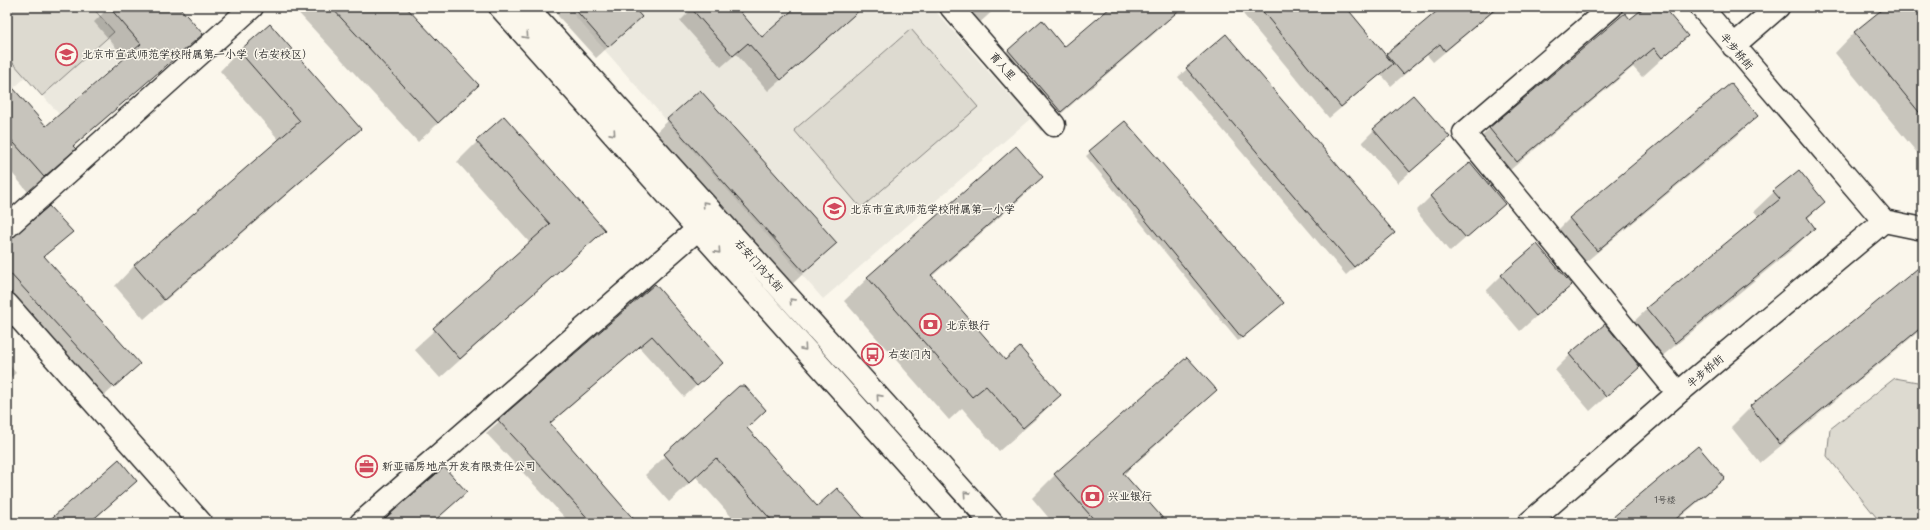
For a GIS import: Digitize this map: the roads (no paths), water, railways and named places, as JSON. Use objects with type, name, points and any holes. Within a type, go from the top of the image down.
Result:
[{"type":"street","points":[[7,227],[252,7]]},
{"type":"street","name":"右安门内大街","points":[[500,7],[960,523]]},
{"type":"street","name":"右安门内大街","points":[[527,7],[992,523]]},
{"type":"street","name":"育人里","points":[[951,7],[1054,124]]},
{"type":"street","points":[[1611,7],[1464,134],[1678,393]]},
{"type":"street","name":"半步桥街","points":[[1529,523],[1678,393],[1884,221],[1732,46],[1701,7]]},
{"type":"street","points":[[1732,46],[1778,7]]},
{"type":"street","points":[[1884,221],[1923,229]]},
{"type":"street","points":[[361,523],[698,229]]},
{"type":"street","points":[[7,304],[201,523]]},
{"type":"place","name":"北京市宣武师范学校附属第一小学（右安校区）","points":[[67,54]]},
{"type":"place","name":"北京市宣武师范学校附属第一小学","points":[[835,209]]},
{"type":"place","name":"北京银行","points":[[931,325]]},
{"type":"place","name":"右安门内","points":[[872,354]]},
{"type":"place","name":"新亚福房地产开发有限责任公司","points":[[366,466]]},
{"type":"place","name":"兴业银行","points":[[1093,496]]}]
